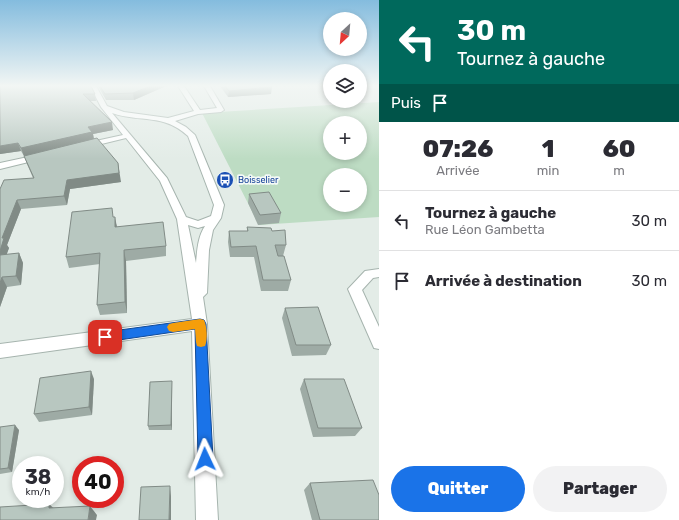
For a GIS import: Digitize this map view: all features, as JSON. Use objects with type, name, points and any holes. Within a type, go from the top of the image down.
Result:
[{"type":"street","points":[[107,110],[126,136],[152,164],[164,180],[182,219],[200,318]]},
{"type":"street","points":[[113,110],[126,115],[170,120],[184,127],[192,136],[219,205],[216,218],[208,230],[203,250],[200,318],[207,520]]},
{"type":"street","points":[[170,120],[198,112],[218,110]]},
{"type":"street","points":[[116,122],[126,115]]},
{"type":"street","points":[[74,148],[126,136]]},
{"type":"street","points":[[0,166],[52,154]]},
{"type":"street","points":[[182,219],[198,225],[216,218]]},
{"type":"street","points":[[379,273],[369,274],[355,289],[379,344]]},
{"type":"street","points":[[0,351],[200,318]]},
{"type":"green space","points":[[246,110],[379,110],[379,217],[259,225],[202,113]]},
{"type":"building","points":[[0,110],[100,110],[112,122],[88,127],[92,132],[21,148],[18,143],[0,146]]},
{"type":"building","points":[[97,138],[118,163],[119,173],[67,180],[64,196],[17,200],[2,238],[4,238],[0,251],[0,189],[4,180],[34,178],[24,156]]},
{"type":"building","points":[[269,192],[281,213],[260,215],[249,194]]},
{"type":"building","points":[[112,208],[113,217],[115,217],[115,227],[163,222],[166,246],[124,250],[125,302],[97,305],[100,253],[66,257],[72,212]]},
{"type":"building","points":[[247,227],[271,228],[272,231],[285,230],[286,245],[275,245],[278,256],[284,256],[291,280],[263,280],[256,246],[231,247],[229,231],[248,231]]},
{"type":"building","points":[[19,253],[16,276],[2,277],[0,283],[0,255]]},
{"type":"building","points":[[318,307],[331,345],[296,345],[285,308]]},
{"type":"building","points":[[91,371],[89,407],[34,414],[40,378]]},
{"type":"building","points":[[304,379],[344,379],[362,428],[318,428]]},
{"type":"building","points":[[172,381],[171,425],[148,426],[150,382]]},
{"type":"building","points":[[15,425],[8,468],[0,469],[0,427]]},
{"type":"building","points":[[373,480],[379,495],[379,520],[320,520],[310,483]]},
{"type":"building","points":[[170,486],[169,520],[139,520],[141,487]]},
{"type":"building","points":[[0,507],[90,508],[88,520],[0,520]]},
{"type":"slow traffic","points":[[173,327],[200,324],[201,342]]},
{"type":"place","name":"Boisselier","points":[[225,180]]},
{"type":"route","points":[[105,337],[200,324],[205,459]]}]
